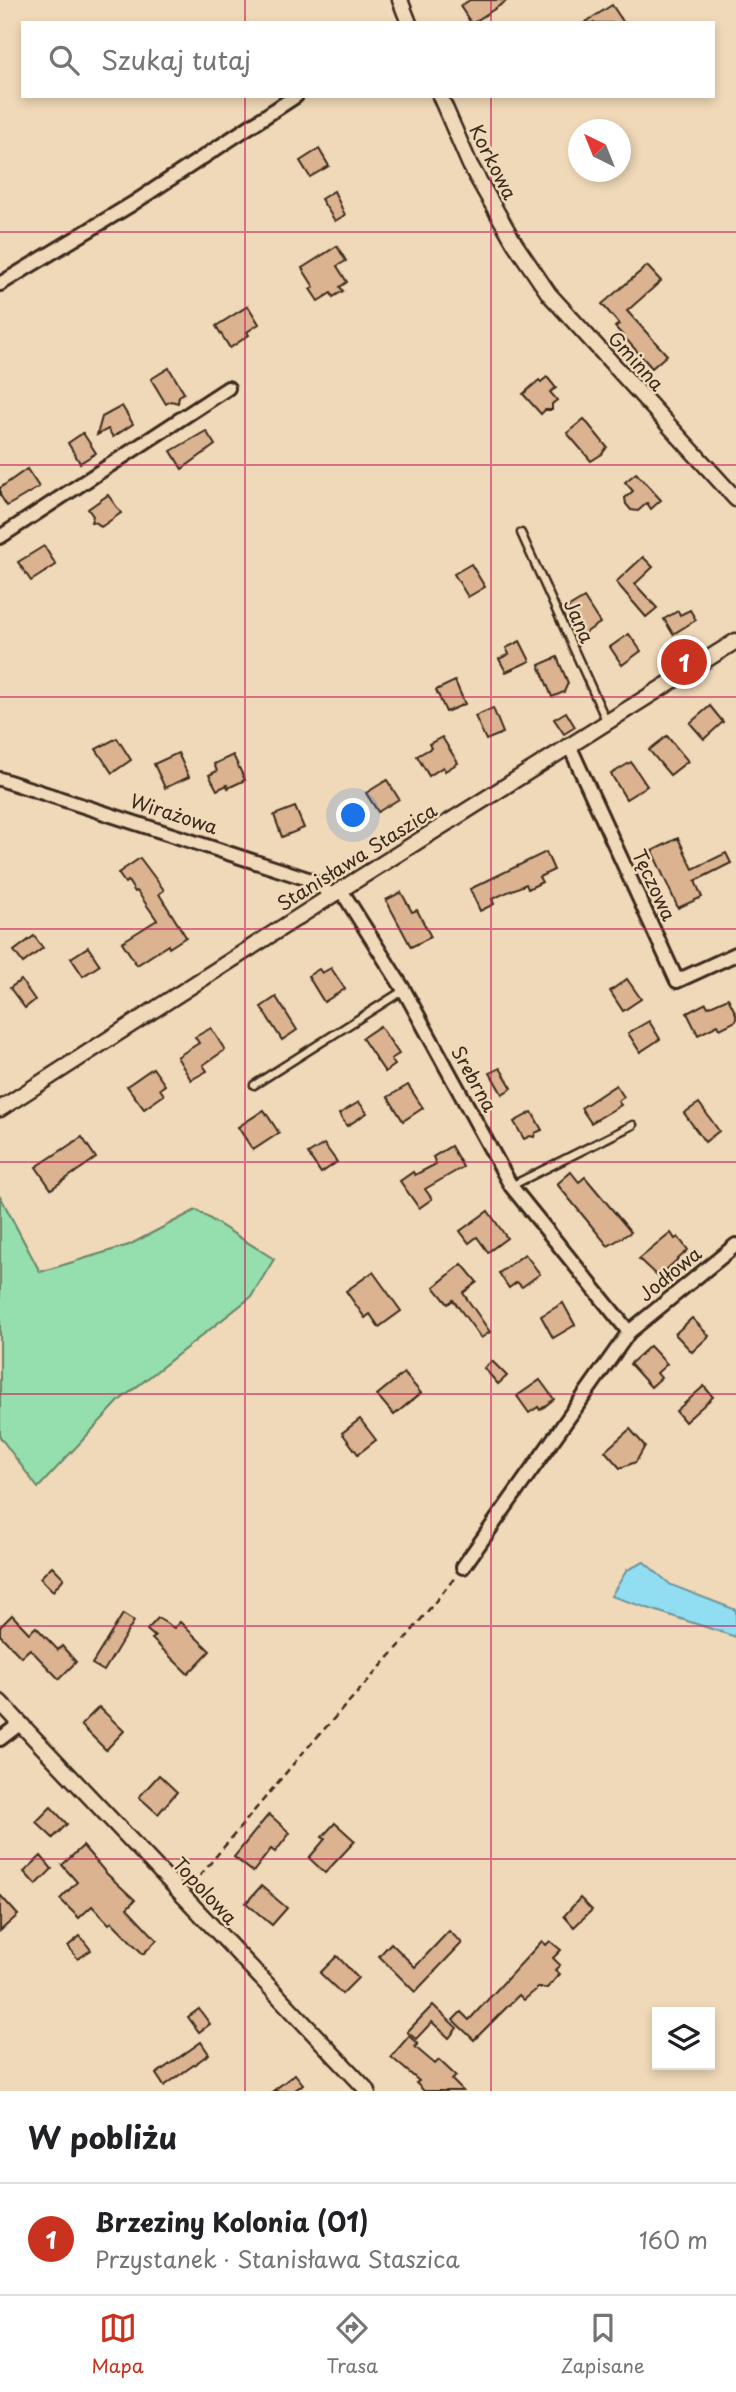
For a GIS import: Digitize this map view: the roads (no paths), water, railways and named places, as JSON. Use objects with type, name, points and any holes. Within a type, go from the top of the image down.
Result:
[{"type":"street","points":[[400,0],[407,21]]},
{"type":"street","points":[[0,284],[132,204],[293,98]]},
{"type":"street","name":"Korkowa","points":[[441,98],[470,165],[515,244]]},
{"type":"street","name":"Gminna","points":[[515,244],[549,294],[736,499]]},
{"type":"street","points":[[0,537],[228,388]]},
{"type":"street","name":"Stanisława Staszica","points":[[0,1110],[336,893],[736,641]]},
{"type":"street","name":"Tęczowa","points":[[569,745],[677,981],[736,954]]},
{"type":"street","name":"Wirażowa","points":[[0,779],[308,879],[336,893]]},
{"type":"street","name":"Srebrna","points":[[336,893],[404,990],[511,1186],[629,1332]]},
{"type":"street","name":"Jodłowa","points":[[463,1567],[629,1332],[736,1245]]},
{"type":"street","name":"Topolowa","points":[[0,1702],[368,2091]]},
{"type":"street","points":[[0,1739],[17,1720]]},
{"type":"lane","name":"Jana","points":[[522,533],[607,722]]},
{"type":"lane","points":[[254,1085],[404,990]]},
{"type":"lane","points":[[511,1186],[633,1125]]},
{"type":"water","points":[[644,1562],[671,1585],[736,1610],[736,1637],[611,1596],[627,1570]]},
{"type":"place","name":"Brzeziny Kolonia (01)","points":[[684,662]]}]
